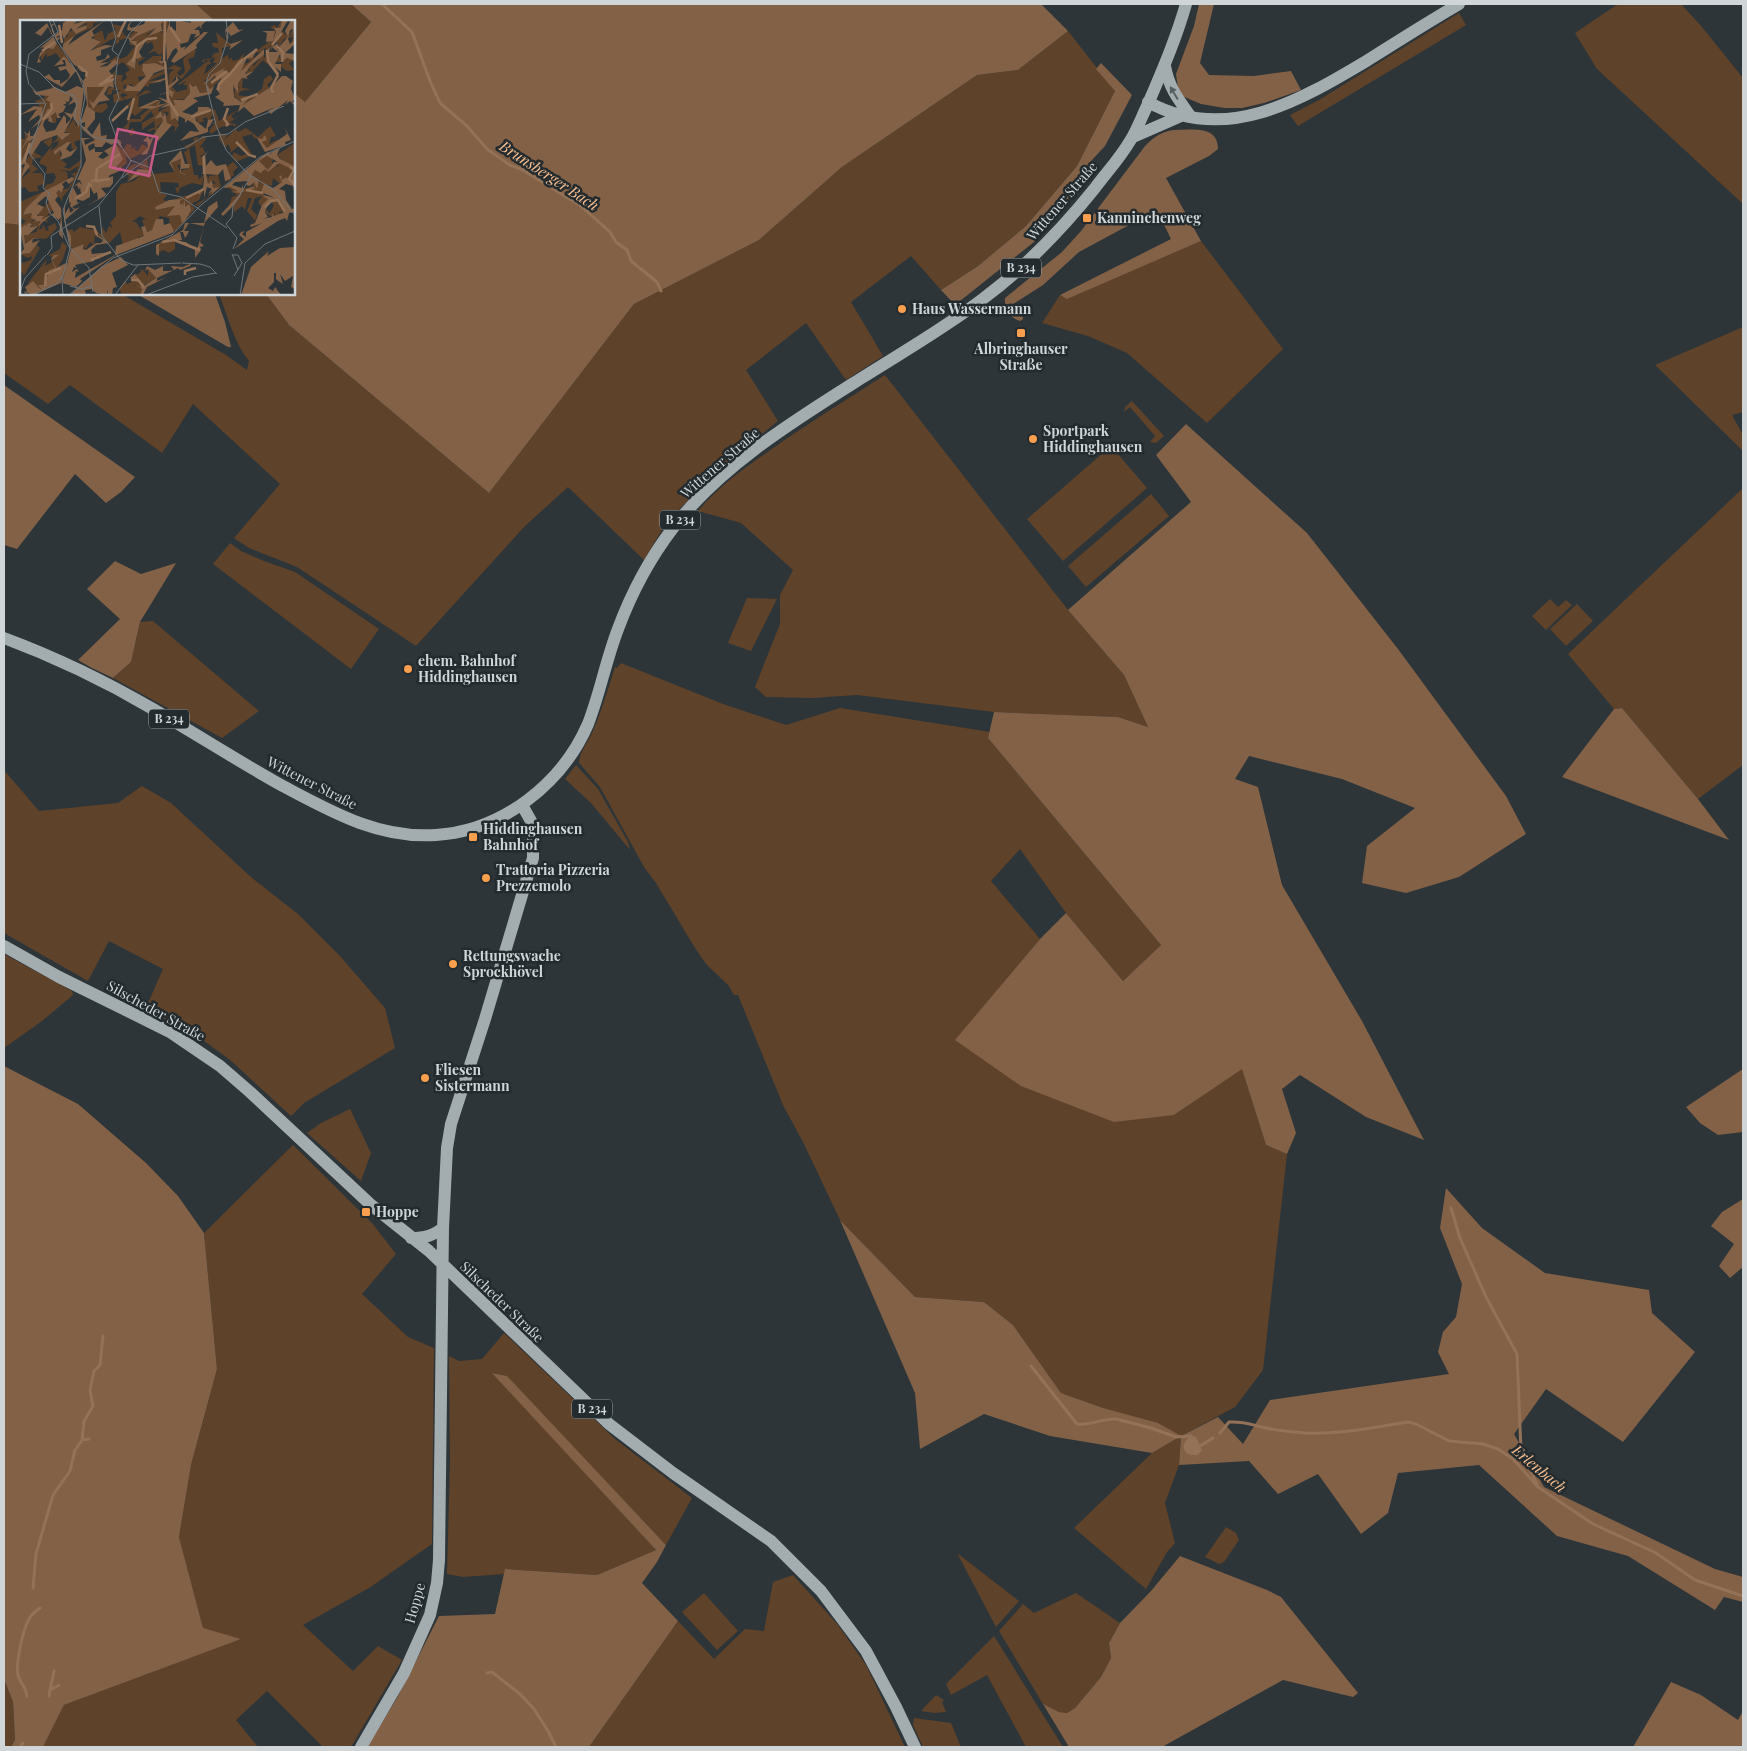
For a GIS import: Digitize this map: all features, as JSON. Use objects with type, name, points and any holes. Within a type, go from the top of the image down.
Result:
[{"type":"main road","name":"B 234","points":[[1148,102],[1165,66],[1186,4]]},
{"type":"main road","points":[[1148,102],[1159,108],[1186,116],[1222,119],[1268,112],[1318,90],[1459,4]]},
{"type":"main road","points":[[1165,66],[1172,92],[1186,116]]},
{"type":"main road","name":"Wittener Straße","points":[[4,638],[46,655],[106,684],[151,708],[231,757],[329,811],[373,828],[395,833],[437,835],[470,829],[489,823],[522,805],[549,783],[571,756],[590,718],[618,629],[643,574],[673,528],[704,493],[751,452],[820,404],[984,299],[1009,278],[1062,229],[1114,164],[1133,137],[1148,102]]},
{"type":"main road","points":[[1133,137],[1186,116]]},
{"type":"main road","name":"Hoppe","points":[[361,1747],[404,1673],[430,1615],[437,1583],[439,1560],[443,1228],[446,1148],[451,1124],[485,1019],[533,858],[533,829],[531,821],[522,805]]},
{"type":"main road","name":"Silscheder Straße","points":[[4,946],[60,977],[139,1016],[198,1050],[220,1066],[370,1204],[443,1265],[609,1424],[673,1473],[771,1541],[821,1591],[866,1651],[896,1707],[914,1747]]},
{"type":"main road","points":[[411,1238],[425,1238],[443,1228]]},
{"type":"shaded area","points":[[4,4],[196,4],[214,20],[20,20],[20,225],[4,223]]},
{"type":"shaded area","points":[[196,4],[351,4],[371,22],[305,102],[295,99],[295,20],[214,20]]},
{"type":"shaded area","points":[[351,4],[1041,4],[1068,31],[1018,70],[977,75],[842,167],[759,240],[634,304],[489,493],[289,325],[267,295],[295,295],[295,94],[305,102],[371,22]]},
{"type":"shaded area","points":[[1199,4],[1214,4],[1200,63],[1209,75],[1254,76],[1291,71],[1301,90],[1264,103],[1242,108],[1225,108],[1201,104],[1182,96],[1178,88],[1176,74],[1194,26]]},
{"type":"shaded area","points":[[1618,4],[1681,4],[1743,78],[1743,204],[1597,69],[1575,33]]},
{"type":"shaded area","points":[[1459,13],[1466,25],[1298,126],[1290,115],[1319,100]]},
{"type":"shaded area","points":[[1068,31],[1115,91],[1077,166],[1026,226],[978,266],[941,290],[911,256],[851,302],[883,356],[846,380],[806,323],[746,370],[778,421],[717,471],[666,523],[644,560],[568,487],[525,526],[416,646],[297,567],[249,548],[234,538],[280,484],[193,404],[162,453],[70,385],[48,404],[4,373],[4,223],[6,223],[20,225],[20,295],[125,295],[226,355],[247,370],[249,361],[235,338],[219,295],[267,295],[289,325],[489,493],[634,304],[759,240],[842,167],[977,75],[1018,70]]},
{"type":"shaded area","points":[[1101,63],[1132,95],[1105,146],[1091,161],[1062,209],[1034,242],[955,305],[941,290],[978,266],[1026,226],[1077,166],[1115,91],[1096,69]]},
{"type":"shaded area","points":[[1175,130],[1203,130],[1209,132],[1217,141],[1218,149],[1209,156],[1166,178],[1201,241],[1067,299],[1060,295],[1171,239],[1157,210],[1079,252],[1043,285],[1010,306],[1023,319],[1020,321],[1010,315],[1005,306],[1005,298],[1062,252],[1081,231],[1145,146],[1158,135]]},
{"type":"shaded area","points":[[1201,241],[1283,349],[1207,423],[1127,353],[1088,336],[1042,323],[1060,295],[1067,298]]},
{"type":"shaded area","points":[[139,295],[215,295],[231,347]]},
{"type":"shaded area","points":[[1743,327],[1743,412],[1732,415],[1743,435],[1743,451],[1655,365]]},
{"type":"shaded area","points":[[885,375],[1068,610],[1124,675],[1148,727],[1118,717],[994,712],[857,695],[812,698],[766,697],[755,687],[780,624],[780,595],[793,570],[741,523],[698,511],[722,486],[783,441]]},
{"type":"shaded area","points":[[4,385],[135,477],[121,492],[106,503],[75,474],[17,549],[4,545]]},
{"type":"shaded area","points":[[1132,401],[1164,436],[1156,443],[1150,442],[1155,436],[1130,407],[1124,412],[1125,407]]},
{"type":"shaded area","points":[[1186,424],[1307,533],[1398,649],[1506,796],[1526,834],[1459,877],[1406,893],[1362,883],[1367,846],[1415,808],[1342,779],[1249,756],[1235,779],[1258,787],[1282,885],[1362,1021],[1424,1140],[1366,1117],[1300,1075],[1282,1089],[1296,1133],[1287,1154],[1266,1145],[1242,1069],[1174,1115],[1114,1122],[1021,1086],[955,1040],[1040,939],[1066,913],[1123,981],[1161,945],[988,738],[994,712],[1118,717],[1148,727],[1124,675],[1068,610],[1191,502],[1156,455]]},
{"type":"shaded area","points":[[1111,446],[1147,488],[1063,561],[1027,519]]},
{"type":"shaded area","points":[[1743,488],[1743,765],[1698,799],[1622,708],[1614,709],[1568,654]]},
{"type":"shaded area","points":[[1151,494],[1169,516],[1086,587],[1068,566]]},
{"type":"shaded area","points":[[230,543],[241,551],[295,572],[379,629],[351,669],[213,564]]},
{"type":"shaded area","points":[[115,561],[141,574],[176,563],[140,622],[131,662],[113,678],[78,660],[120,619],[87,589]]},
{"type":"shaded area","points":[[747,598],[777,599],[751,651],[728,643]]},
{"type":"shaded area","points":[[1550,599],[1558,607],[1566,600],[1572,605],[1546,630],[1532,616]]},
{"type":"shaded area","points":[[1577,604],[1593,621],[1566,646],[1550,629]]},
{"type":"shaded area","points":[[153,621],[259,711],[222,738],[113,678],[131,662],[140,622]]},
{"type":"shaded area","points":[[621,663],[723,704],[786,725],[840,708],[990,732],[988,738],[1161,945],[1123,981],[1066,913],[1020,849],[991,881],[1040,939],[956,1040],[1174,1115],[1242,1068],[1266,1145],[1287,1154],[1263,1370],[1235,1407],[1181,1436],[1061,1393],[1013,1325],[984,1302],[915,1297],[840,1220],[783,1105],[738,995],[734,995],[728,985],[706,964],[695,948],[656,883],[644,867],[600,787],[579,763],[584,747],[599,715],[615,667],[617,668]]},
{"type":"shaded area","points":[[1622,708],[1698,799],[1729,840],[1562,777],[1614,709]]},
{"type":"shaded area","points":[[576,765],[598,789],[628,842],[630,850],[591,803],[565,779]]},
{"type":"shaded area","points":[[4,770],[39,811],[118,803],[142,786],[171,803],[252,878],[298,914],[340,956],[385,1008],[395,1048],[304,1103],[291,1116],[229,1059],[190,1031],[145,1010],[163,969],[109,941],[88,981],[4,933]]},
{"type":"shaded area","points":[[4,954],[72,991],[73,995],[42,1021],[4,1048]]},
{"type":"shaded area","points":[[4,1066],[78,1104],[146,1163],[178,1196],[204,1233],[217,1369],[191,1465],[179,1537],[203,1628],[241,1639],[64,1705],[43,1747],[11,1747],[15,1740],[13,1702],[4,1679]]},
{"type":"shaded area","points":[[1743,1069],[1743,1132],[1718,1135],[1700,1123],[1686,1107]]},
{"type":"shaded area","points":[[350,1109],[371,1153],[361,1181],[307,1133],[321,1123]]},
{"type":"shaded area","points":[[293,1145],[372,1223],[396,1254],[362,1294],[408,1337],[434,1348],[432,1544],[369,1588],[303,1625],[353,1671],[378,1646],[402,1660],[351,1747],[323,1747],[267,1691],[236,1720],[258,1747],[43,1747],[64,1705],[240,1639],[203,1629],[179,1537],[191,1465],[217,1369],[204,1233]]},
{"type":"shaded area","points":[[1446,1188],[1482,1228],[1545,1273],[1649,1290],[1652,1313],[1695,1352],[1623,1442],[1546,1389],[1514,1434],[1544,1487],[1715,1569],[1743,1577],[1743,1602],[1724,1597],[1715,1610],[1628,1556],[1557,1536],[1479,1465],[1398,1473],[1388,1513],[1361,1534],[1318,1474],[1278,1494],[1249,1461],[1179,1465],[1181,1436],[1218,1417],[1243,1444],[1270,1400],[1449,1374],[1438,1352],[1443,1332],[1456,1317],[1462,1284],[1440,1228]]},
{"type":"shaded area","points":[[1743,1199],[1743,1267],[1730,1278],[1719,1266],[1734,1244],[1711,1226],[1722,1212]]},
{"type":"shaded area","points":[[840,1220],[915,1297],[984,1302],[1013,1325],[1061,1393],[1103,1408],[1158,1423],[1181,1436],[1152,1453],[1050,1436],[984,1414],[920,1449],[915,1393]]},
{"type":"shaded area","points":[[504,1333],[615,1439],[692,1498],[666,1545],[506,1376],[493,1373],[656,1550],[597,1575],[506,1569],[504,1574],[463,1577],[447,1574],[450,1463],[449,1356],[459,1361],[482,1359]]},
{"type":"shaded area","points":[[492,1373],[507,1376],[666,1545],[642,1583],[678,1621],[589,1747],[367,1747],[397,1698],[439,1616],[495,1614],[505,1569],[597,1575],[656,1550]]},
{"type":"shaded area","points":[[1181,1436],[1179,1465],[1165,1503],[1175,1543],[1167,1552],[1146,1589],[1074,1528],[1152,1453]]},
{"type":"shaded area","points":[[1191,1436],[1196,1437],[1202,1450],[1198,1455],[1188,1454],[1184,1449],[1187,1439]]},
{"type":"shaded area","points":[[1226,1527],[1236,1533],[1239,1540],[1224,1562],[1219,1564],[1205,1557]]},
{"type":"shaded area","points":[[957,1553],[1019,1601],[996,1627]]},
{"type":"shaded area","points":[[1180,1556],[1281,1597],[1358,1693],[1353,1697],[1283,1680],[1162,1747],[1069,1747],[1043,1704],[1059,1712],[1067,1713],[1075,1708],[1101,1677],[1111,1658],[1109,1643],[1120,1623],[1151,1591]]},
{"type":"shaded area","points":[[793,1575],[838,1625],[866,1665],[905,1747],[589,1747],[678,1621],[714,1659],[745,1629],[764,1631],[773,1582]]},
{"type":"shaded area","points":[[704,1593],[738,1631],[717,1650],[682,1612]]},
{"type":"shaded area","points":[[1076,1593],[1120,1623],[1109,1643],[1111,1658],[1101,1677],[1075,1708],[1067,1713],[1059,1712],[1043,1704],[999,1631],[1023,1604],[1034,1613]]},
{"type":"shaded area","points":[[994,1636],[1063,1747],[1026,1747],[987,1675],[951,1695],[946,1684]]},
{"type":"shaded area","points":[[4,1679],[13,1702],[15,1741],[11,1747],[4,1747]]},
{"type":"shaded area","points":[[1671,1682],[1701,1695],[1738,1720],[1743,1711],[1743,1747],[1633,1747]]},
{"type":"shaded area","points":[[936,1695],[944,1700],[942,1702],[946,1712],[921,1711]]},
{"type":"shaded area","points":[[914,1718],[951,1723],[961,1747],[923,1747],[913,1725]]},
{"type":"waterway","name":"Brunsberger Bach","points":[[382,4],[412,32],[440,103],[467,126],[487,149],[510,165],[523,170],[581,206],[610,232],[616,242],[627,250],[631,261],[657,282],[661,291]]},
{"type":"waterway","points":[[1451,1208],[1460,1238],[1486,1297],[1517,1354],[1521,1451],[1537,1484]]},
{"type":"waterway","points":[[33,1588],[36,1554],[53,1495],[70,1471],[75,1450],[82,1440],[84,1421],[93,1406],[90,1390],[94,1371],[100,1365],[103,1336]]},
{"type":"waterway","points":[[1031,1366],[1077,1424],[1116,1419],[1176,1437],[1191,1436]]},
{"type":"waterway","name":"Erlenbach","points":[[1220,1433],[1229,1422],[1305,1433],[1331,1433],[1408,1422],[1416,1424],[1449,1441],[1483,1444],[1498,1449],[1513,1459],[1538,1487],[1593,1524],[1656,1553],[1695,1580],[1743,1596]]},
{"type":"waterway","name":"Erlenbach","points":[[1200,1446],[1213,1438]]},
{"type":"waterway","points":[[82,1440],[89,1439]]},
{"type":"waterway","points":[[27,1696],[18,1673],[18,1657],[27,1624],[31,1616],[40,1608]]},
{"type":"waterway","points":[[50,1690],[54,1671]]},
{"type":"waterway","points":[[487,1673],[492,1672],[520,1694],[534,1709],[556,1747]]},
{"type":"waterway","points":[[49,1696],[50,1690],[59,1685]]},
{"type":"waterway","points":[[20,1747],[23,1743]]},
{"type":"place","name":"Kanninchenweg","points":[[1087,218]]},
{"type":"place","name":"Haus Wassermann","points":[[902,309]]},
{"type":"place","name":"Albringhauser Straße","points":[[1021,333]]},
{"type":"place","name":"Sportpark Hiddinghausen","points":[[1033,439]]},
{"type":"place","name":"ehem. Bahnhof Hiddinghausen","points":[[408,669]]},
{"type":"place","name":"Hiddinghausen Bahnhof","points":[[473,837]]},
{"type":"place","name":"Trattoria Pizzeria Prezzemolo","points":[[486,878]]},
{"type":"place","name":"Rettungswache Sprockhövel","points":[[453,964]]},
{"type":"place","name":"Fliesen Sistermann","points":[[425,1078]]},
{"type":"place","name":"Hoppe","points":[[366,1212]]}]
